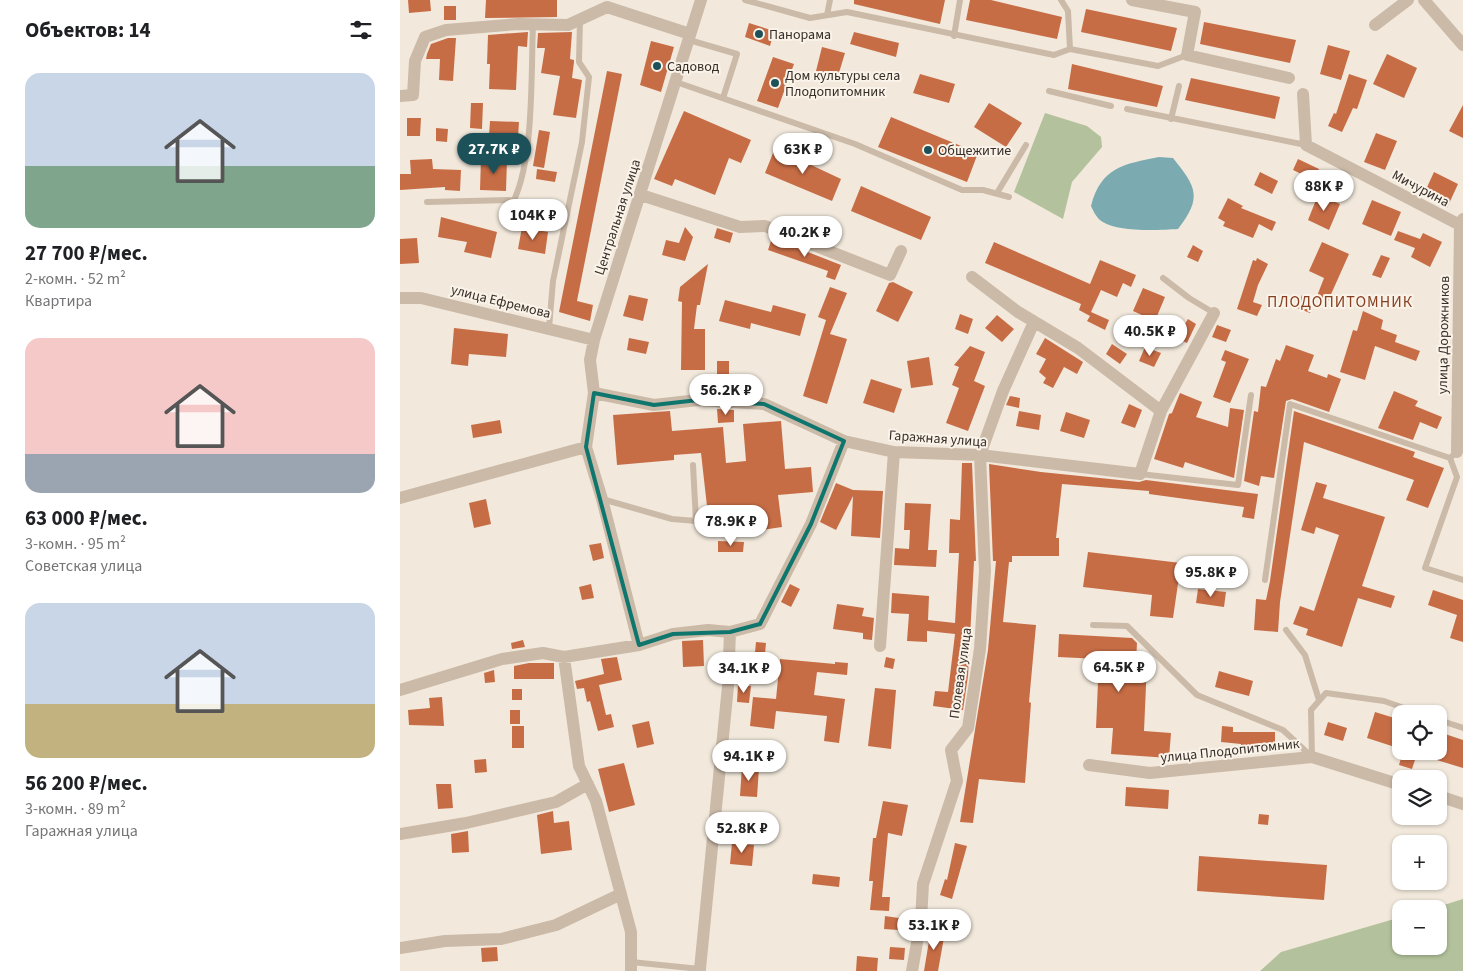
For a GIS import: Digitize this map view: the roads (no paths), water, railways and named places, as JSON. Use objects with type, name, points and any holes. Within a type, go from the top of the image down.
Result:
[{"type":"street","name":"Центральная улица","points":[[586,447],[594,394],[590,360],[594,340],[701,0]]},
{"type":"street","points":[[1132,0],[1195,12],[1187,55],[1289,78]]},
{"type":"street","points":[[1375,25],[1408,0]]},
{"type":"street","points":[[1424,0],[1463,45]]},
{"type":"street","points":[[400,96],[413,94],[416,61],[425,37],[446,30],[533,24],[568,25],[607,7],[690,37]]},
{"type":"street","points":[[1303,94],[1306,145]]},
{"type":"street","name":"Мичурина","points":[[1306,145],[1461,222]]},
{"type":"street","points":[[641,195],[740,228],[765,226],[890,275],[901,251]]},
{"type":"street","name":"улица Дорожников","points":[[1458,453],[1461,222]]},
{"type":"street","points":[[972,277],[1034,322],[1078,348],[1161,411]]},
{"type":"street","name":"улица Ефремова","points":[[400,298],[421,298],[594,340]]},
{"type":"street","points":[[1140,474],[1161,411],[1214,313]]},
{"type":"street","points":[[980,455],[1004,391],[1034,322]]},
{"type":"street","name":"Гаражная улица","points":[[594,394],[654,405],[698,400],[764,404],[844,441],[894,452],[980,455],[1140,474]]},
{"type":"street","points":[[400,690],[502,659],[543,653],[564,657],[639,645],[673,634],[708,630],[730,632],[760,624],[811,524],[844,441]]},
{"type":"street","points":[[400,498],[586,447],[602,499],[639,645]]},
{"type":"street","points":[[880,646],[894,452]]},
{"type":"street","name":"Полевая улица","points":[[912,971],[920,920],[923,884],[957,781],[951,750],[968,728],[980,649],[986,570],[980,455]]},
{"type":"street","points":[[700,969],[728,686],[730,632]]},
{"type":"street","points":[[564,657],[579,766],[596,800],[631,932],[631,967]]},
{"type":"street","name":"улица Плодопитомник","points":[[1089,765],[1150,773],[1312,757],[1392,781]]},
{"type":"street","points":[[400,834],[466,823],[556,802],[588,784]]},
{"type":"street","points":[[1447,799],[1463,804]]},
{"type":"street","points":[[400,948],[445,941],[501,939],[556,925],[621,894]]},
{"type":"lane","points":[[745,0],[810,18],[847,12],[954,36],[1054,55],[1070,49],[1158,66],[1187,55]]},
{"type":"lane","points":[[827,15],[830,0]]},
{"type":"lane","points":[[954,36],[960,0]]},
{"type":"lane","points":[[1061,0],[1068,11],[1070,49]]},
{"type":"lane","points":[[549,328],[553,281],[582,142],[589,77],[579,62],[580,19]]},
{"type":"lane","points":[[427,202],[514,200],[521,185],[525,161],[533,24]]},
{"type":"lane","points":[[690,37],[737,54],[723,98]]},
{"type":"lane","points":[[676,82],[855,144],[962,190],[983,190],[1010,197]]},
{"type":"lane","points":[[1171,119],[1178,86]]},
{"type":"lane","points":[[1049,92],[1111,106]]},
{"type":"lane","points":[[1127,109],[1306,145]]},
{"type":"lane","points":[[997,193],[1026,145]]},
{"type":"lane","points":[[1163,278],[1189,298],[1214,313]]},
{"type":"lane","points":[[1140,474],[1238,485],[1251,395]]},
{"type":"lane","points":[[1265,580],[1290,404],[1458,453],[1457,477],[1425,568],[1463,580]]},
{"type":"lane","points":[[602,499],[672,518],[696,521],[694,465]]},
{"type":"lane","points":[[1093,625],[1127,626],[1197,695],[1283,730],[1312,757]]},
{"type":"lane","points":[[1286,630],[1305,655],[1319,700]]},
{"type":"lane","points":[[1312,757],[1311,710],[1326,692],[1384,701],[1395,705]]},
{"type":"lane","points":[[1447,723],[1463,728]]},
{"type":"lane","points":[[631,967],[700,969]]},
{"type":"water","points":[[1159,157],[1173,158],[1187,177],[1194,192],[1191,208],[1178,229],[1127,229],[1107,224],[1099,219],[1091,206],[1095,193],[1108,175],[1125,165]]},
{"type":"place","name":"Панорама","points":[[759,34]]},
{"type":"place","name":"Садовод","points":[[657,66]]},
{"type":"place","name":"Дом культуры села Плодопитомник","points":[[775,83]]},
{"type":"place","name":"Общежитие","points":[[928,150]]},
{"type":"district","name":"ПЛОДОПИТОМНИК","points":[[1340,301]]}]
